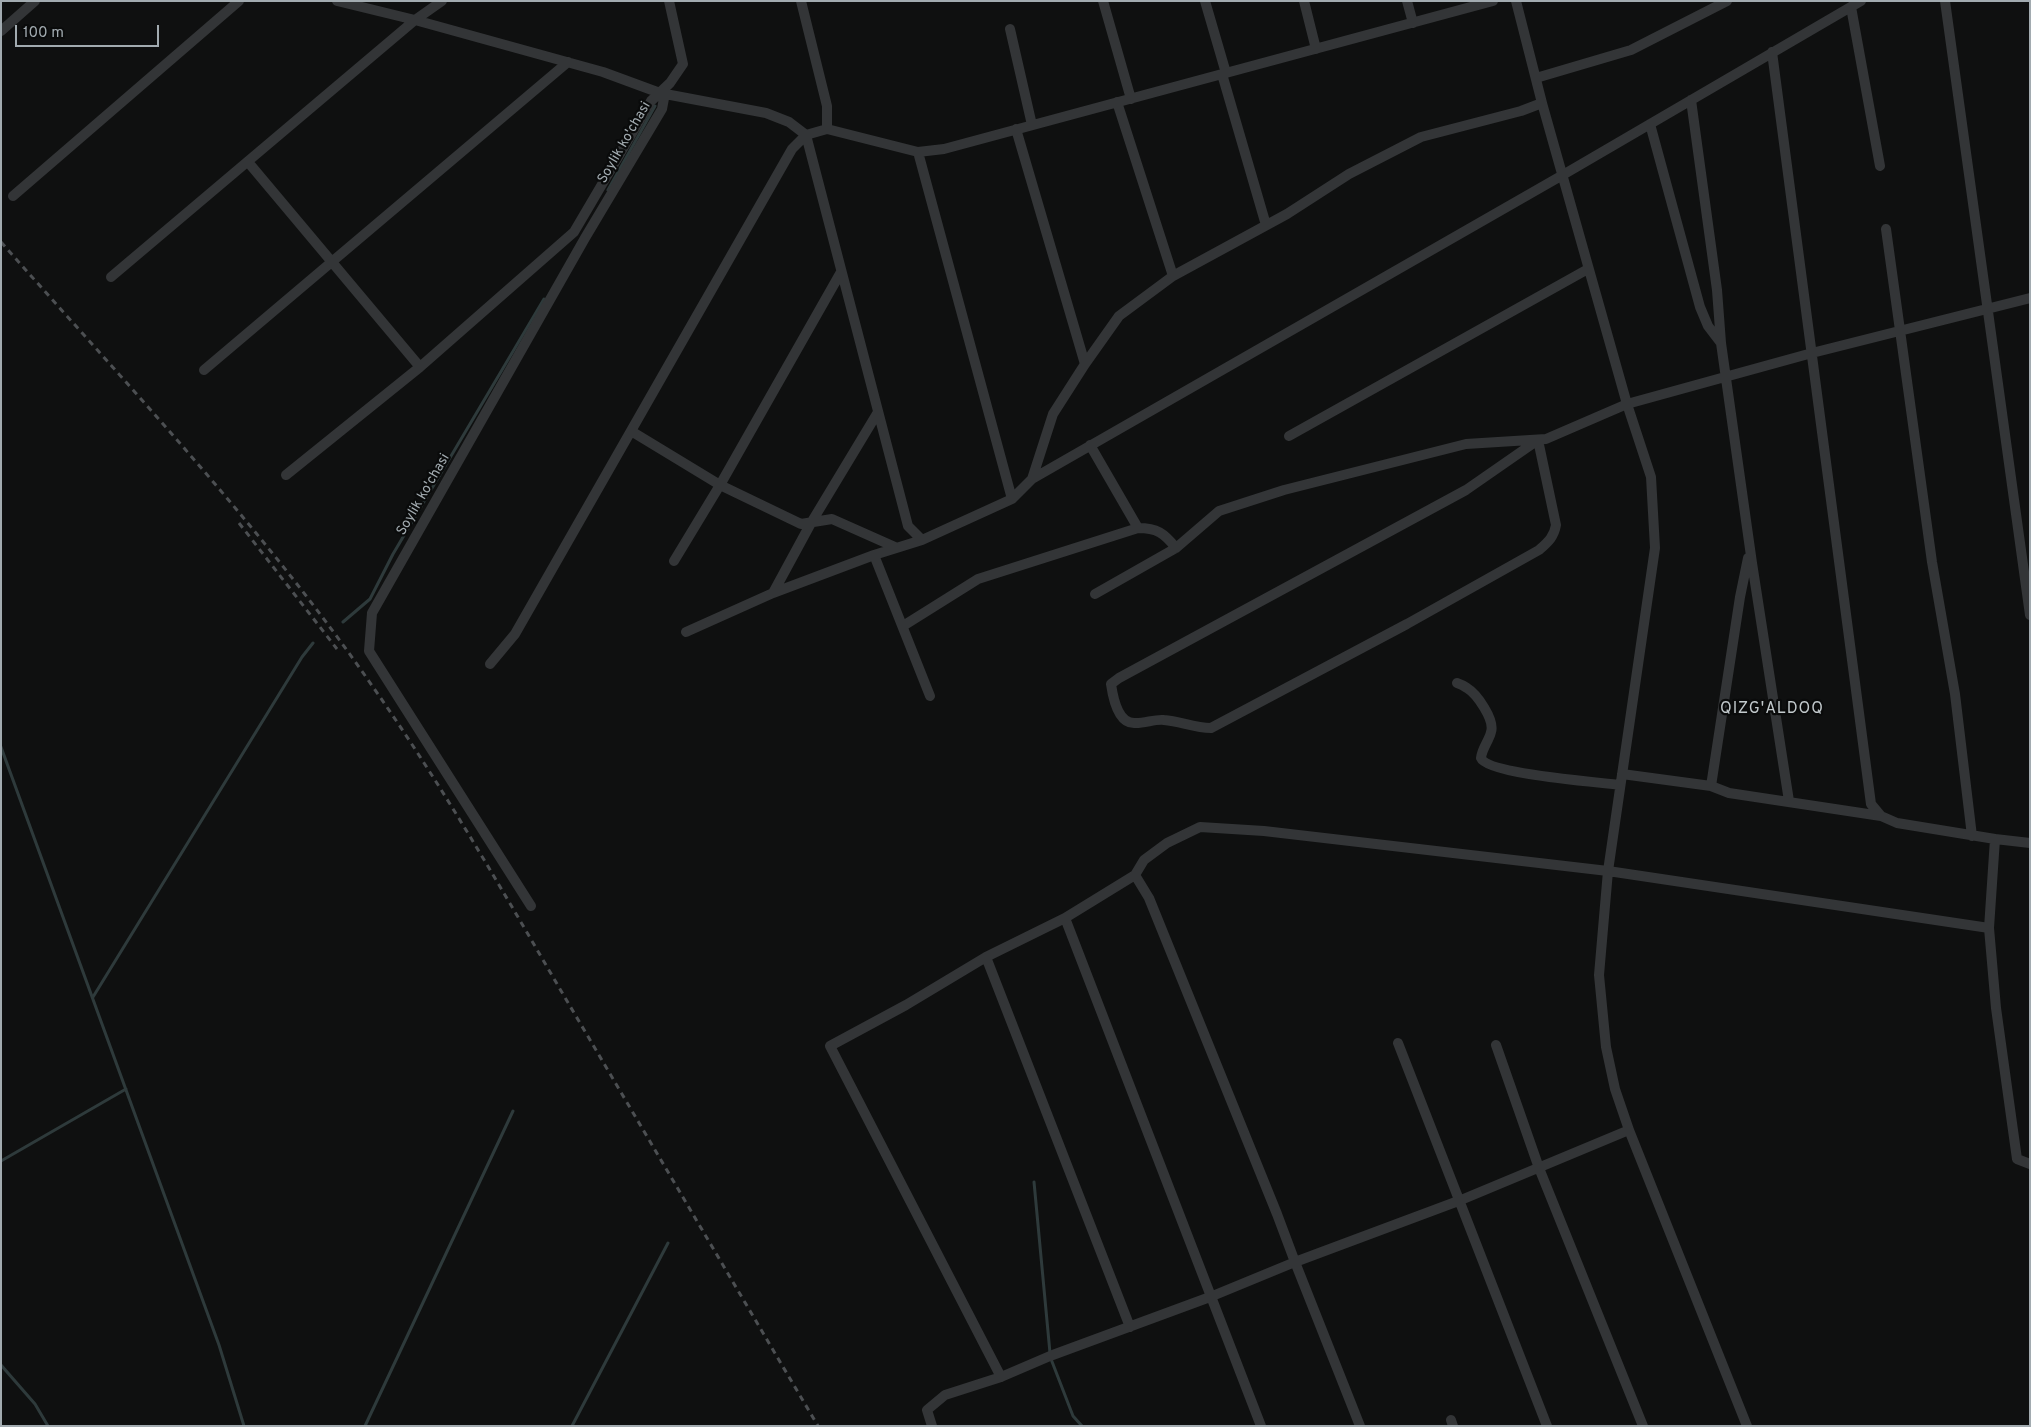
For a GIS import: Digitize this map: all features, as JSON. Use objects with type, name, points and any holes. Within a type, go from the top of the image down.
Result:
[{"type":"street","points":[[1,31],[35,1]]},
{"type":"street","points":[[14,196],[239,1]]},
{"type":"street","points":[[337,1],[415,20],[568,62],[662,93],[766,113],[789,122],[806,135],[908,526],[922,540]]},
{"type":"street","points":[[112,277],[415,20],[442,1]]},
{"type":"street","points":[[286,475],[420,367],[574,232],[651,101],[662,93],[684,64],[669,1]]},
{"type":"street","points":[[802,1],[827,106],[827,129]]},
{"type":"street","points":[[1104,1],[1131,99]]},
{"type":"street","points":[[1205,1],[1266,225]]},
{"type":"street","points":[[1304,1],[1316,49]]},
{"type":"street","points":[[1407,1],[1413,23]]},
{"type":"street","points":[[490,664],[515,634],[792,149],[806,135],[827,129],[918,152],[944,149],[1493,1]]},
{"type":"street","points":[[1516,1],[1561,176],[1627,404],[1651,477],[1655,548],[1608,871],[1599,975],[1606,1047],[1615,1088],[1629,1130],[1747,1426]]},
{"type":"street","points":[[1536,78],[1630,50],[1727,1]]},
{"type":"street","points":[[686,632],[773,593],[895,547],[922,540],[1012,499],[1032,479],[1561,176],[1861,1]]},
{"type":"street","points":[[1945,1],[2030,615]]},
{"type":"street","points":[[1851,7],[1880,166]]},
{"type":"street","points":[[1010,29],[1032,125]]},
{"type":"street","points":[[1772,52],[1871,804],[1881,816]]},
{"type":"street","points":[[204,370],[568,62]]},
{"type":"street","name":"Soylik ko'chasi","points":[[532,906],[369,651],[372,614],[585,238],[662,109],[662,93]]},
{"type":"street","points":[[1691,100],[1718,290],[1721,342],[1750,550],[1789,801]]},
{"type":"street","points":[[1117,102],[1173,276]]},
{"type":"street","points":[[1032,479],[1053,414],[1085,364],[1120,316],[1173,276],[1266,225],[1349,174],[1421,137],[1521,111],[1542,102]]},
{"type":"street","points":[[1650,124],[1700,307],[1708,326],[1721,342]]},
{"type":"street","points":[[1016,129],[1085,364]]},
{"type":"street","points":[[918,152],[1012,499]]},
{"type":"street","points":[[248,162],[420,367]]},
{"type":"street","points":[[1886,229],[1932,562],[1955,694],[1972,836]]},
{"type":"street","points":[[574,232],[585,238]]},
{"type":"street","points":[[1289,436],[1588,269]]},
{"type":"street","points":[[674,560],[720,485],[841,272]]},
{"type":"street","points":[[1095,594],[1176,548],[1220,511],[1284,490],[1466,444],[1546,439],[1627,404],[1812,353],[2030,298]]},
{"type":"street","points":[[773,593],[811,523],[878,412]]},
{"type":"street","points":[[631,432],[720,485],[801,524],[832,519],[895,547]]},
{"type":"street","points":[[1538,440],[1556,525],[1550,540],[1539,550],[1407,624],[1211,728],[1198,728],[1163,720],[1135,724],[1126,722],[1113,699],[1111,684],[1119,678],[1466,490],[1538,440]]},
{"type":"street","points":[[1090,445],[1138,528]]},
{"type":"street","points":[[903,626],[978,579],[1138,528],[1153,528],[1167,537],[1176,548]]},
{"type":"street","points":[[1711,786],[1740,597],[1750,550]]},
{"type":"street","points":[[874,555],[930,696]]},
{"type":"street","points":[[1457,683],[1468,688],[1478,699],[1490,723],[1491,734],[1481,752],[1480,758],[1486,765],[1526,774],[1620,785]]},
{"type":"street","points":[[1622,774],[1711,786],[1729,793],[1881,816],[1898,823],[1972,836],[2030,843]]},
{"type":"street","points":[[1002,1377],[830,1046],[906,1005],[986,957],[1065,918],[1135,875],[1144,860],[1167,843],[1200,827],[1264,831],[1608,871],[1989,928]]},
{"type":"street","points":[[1995,839],[1989,928],[1996,1008],[2017,1159],[2030,1164]]},
{"type":"street","points":[[1135,875],[1149,898],[1277,1214],[1294,1262],[1360,1426]]},
{"type":"street","points":[[1065,918],[1260,1426]]},
{"type":"street","points":[[986,957],[1130,1327]]},
{"type":"street","points":[[1398,1043],[1461,1200],[1547,1426]]},
{"type":"street","points":[[1496,1045],[1539,1168],[1643,1426]]},
{"type":"street","points":[[932,1426],[927,1410],[945,1395],[1002,1377],[1050,1356],[1210,1297],[1294,1262],[1461,1200],[1629,1130]]},
{"type":"waterway","points":[[608,190],[655,106]]},
{"type":"waterway","points":[[343,622],[370,599],[393,554],[544,299]]},
{"type":"waterway","points":[[93,997],[302,657],[313,643]]},
{"type":"waterway","points":[[1,747],[219,1345],[244,1426]]},
{"type":"waterway","points":[[1,1161],[126,1089]]},
{"type":"waterway","points":[[365,1426],[513,1111]]},
{"type":"waterway","points":[[1034,1182],[1050,1353]]},
{"type":"waterway","points":[[572,1426],[668,1243]]},
{"type":"waterway","points":[[1051,1359],[1073,1416],[1082,1426]]},
{"type":"waterway","points":[[1,1365],[35,1404],[48,1426]]},
{"type":"railway","points":[[1,242],[194,459],[241,515],[331,628],[373,687],[425,764],[473,842],[818,1426]]},
{"type":"railway","points":[[239,523],[337,649]]},
{"type":"district","name":"QIZG'ALDOQ","points":[[1772,710]]}]
